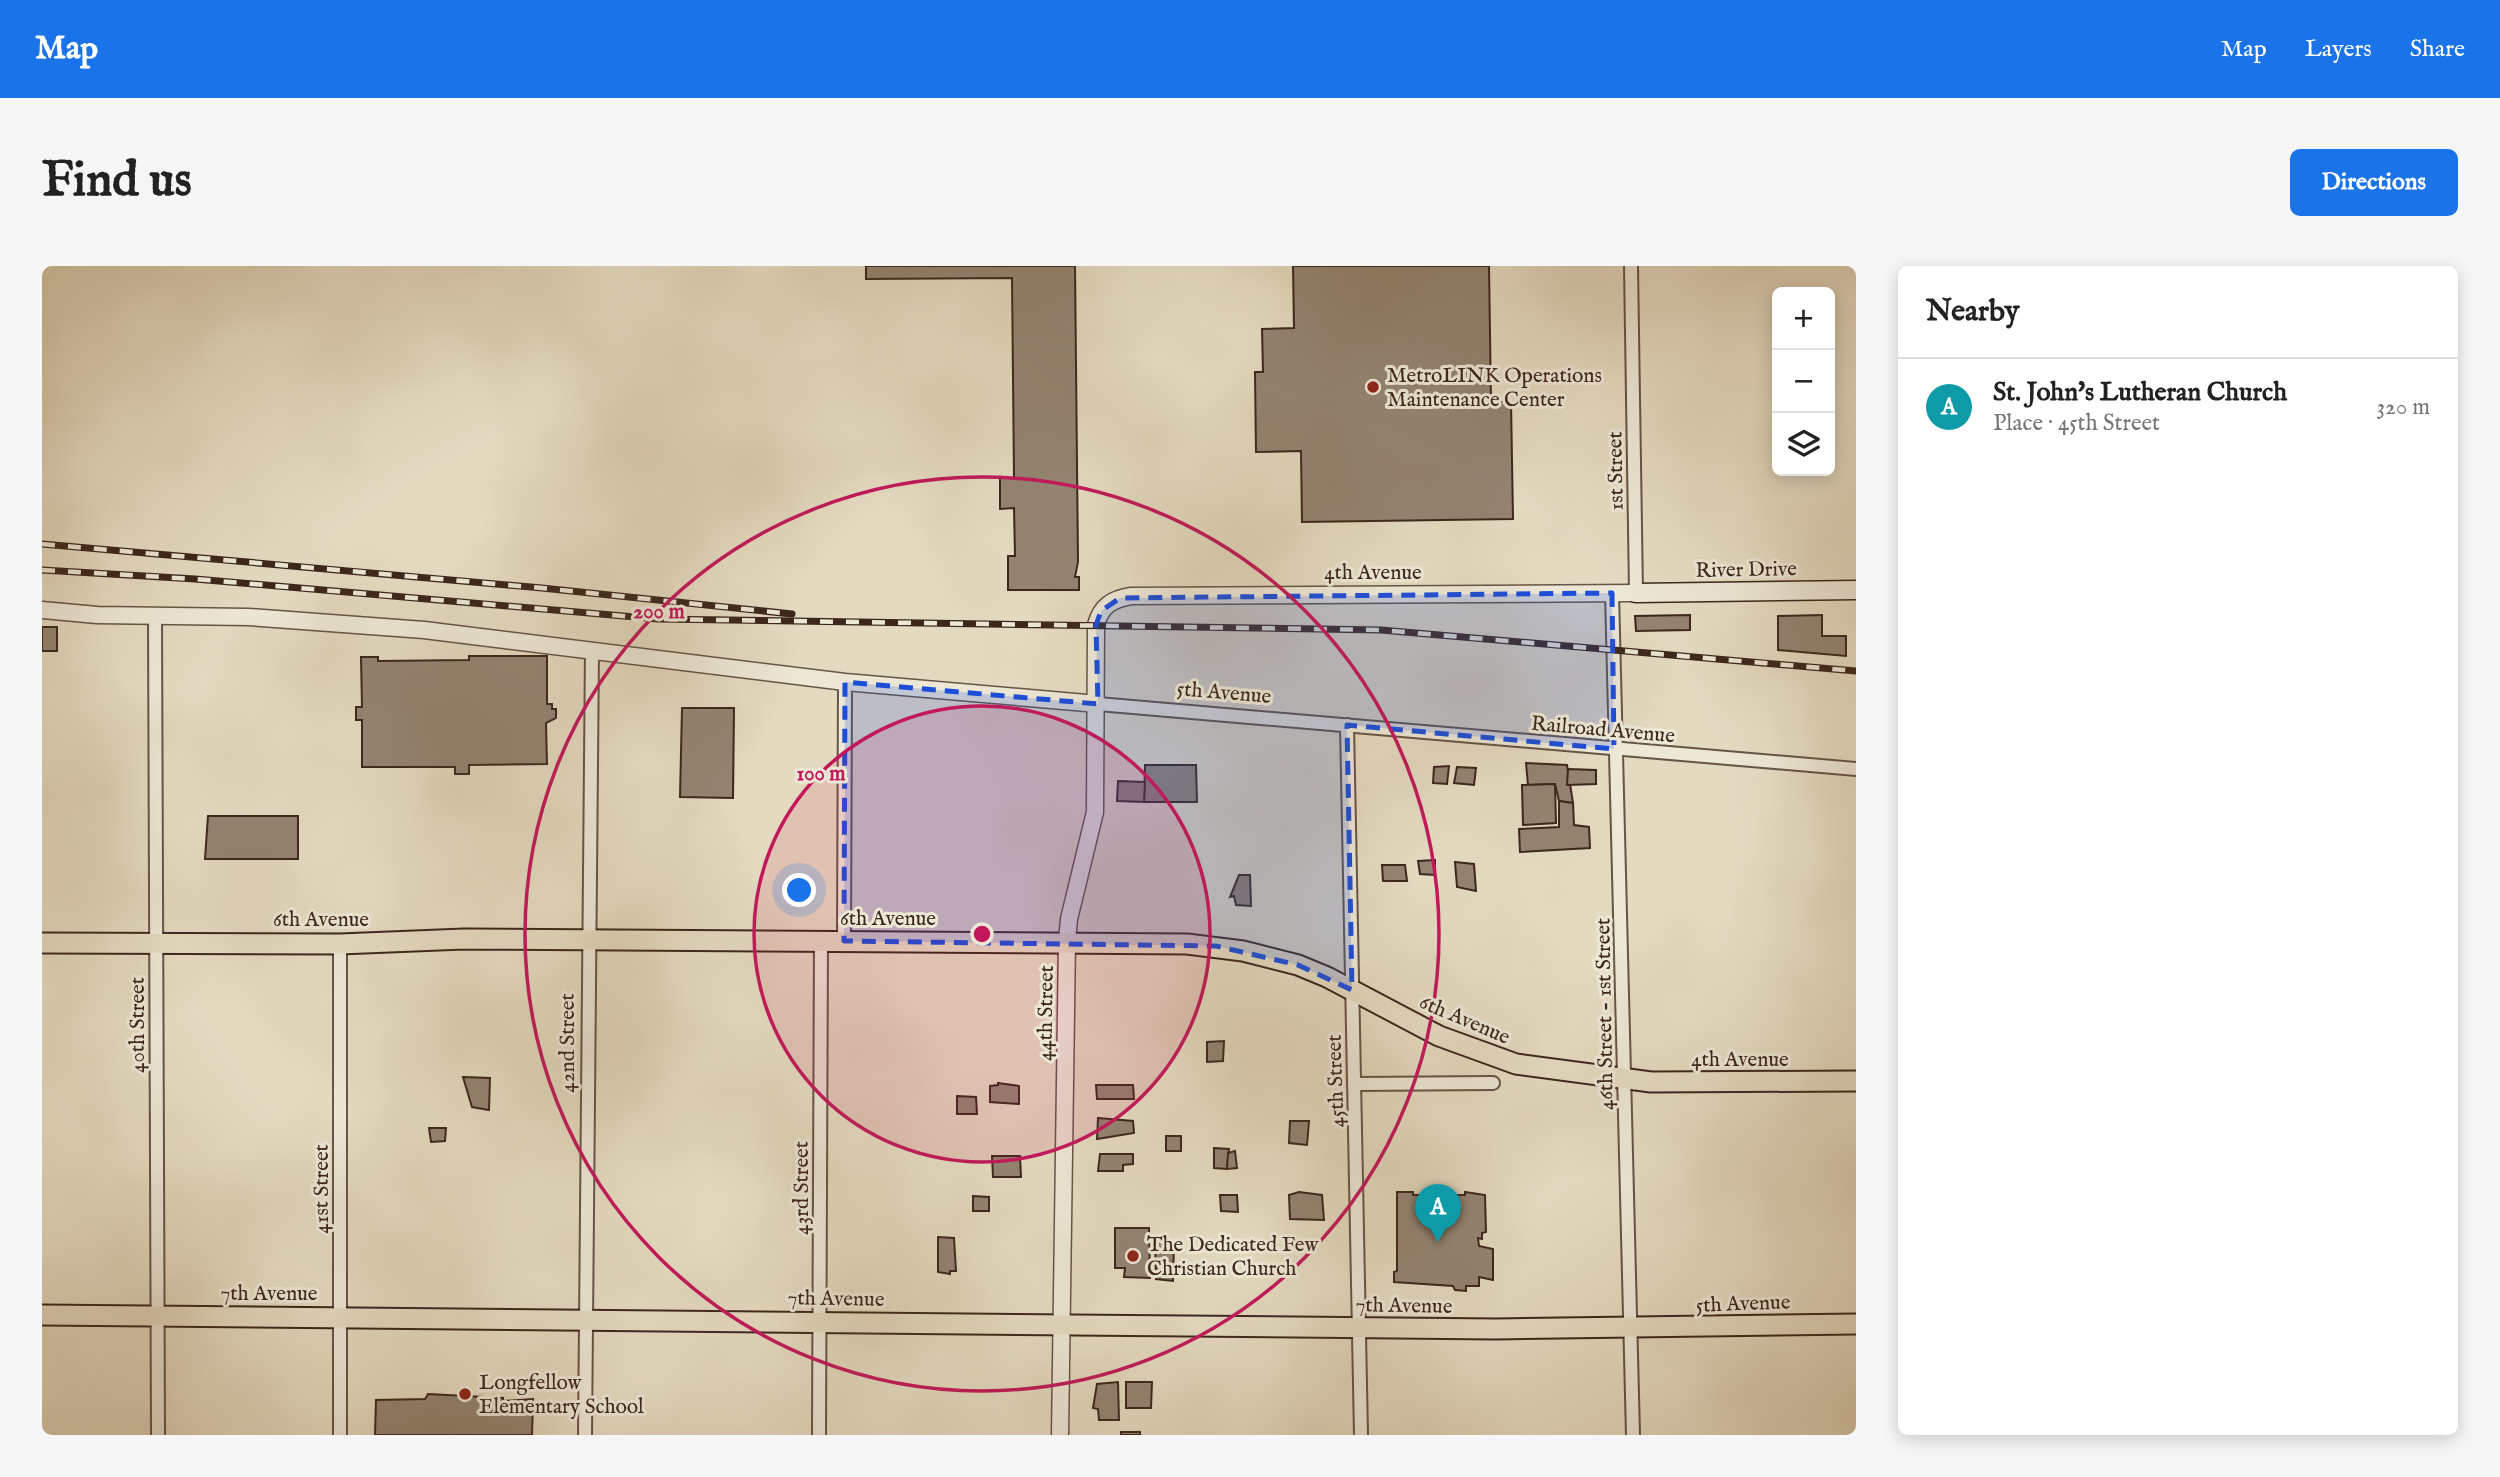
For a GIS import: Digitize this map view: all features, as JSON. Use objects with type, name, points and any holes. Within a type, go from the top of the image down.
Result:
[{"type":"main road","name":"River Drive","points":[[1636,593],[1856,590]]},
{"type":"main road","name":"6th Avenue","points":[[42,943],[340,944],[464,939],[587,939],[1187,944],[1243,951],[1298,965],[1352,990],[1438,1036],[1493,1056],[1542,1069],[1625,1078]]},
{"type":"main road","name":"4th Avenue","points":[[1625,1078],[1651,1082],[1856,1081]]},
{"type":"main road","name":"7th Avenue","points":[[42,1315],[1630,1329]]},
{"type":"main road","name":"5th Avenue","points":[[1630,1329],[1856,1324]]},
{"type":"street","name":"1st Street","points":[[1631,266],[1636,593]]},
{"type":"street","name":"46th Street - 1st Street","points":[[1612,593],[1633,1435]]},
{"type":"street","name":"4th Avenue","points":[[1111,601],[1130,596],[1636,593]]},
{"type":"street","name":"44th Street","points":[[1060,1435],[1067,941],[1069,919],[1095,812],[1098,704],[1096,625],[1101,611],[1111,601]]},
{"type":"street","points":[[42,610],[345,623],[592,650],[845,682],[1098,704]]},
{"type":"street","name":"40th Street","points":[[155,616],[158,1435]]},
{"type":"street","name":"42nd Street","points":[[585,1435],[587,939],[592,650]]},
{"type":"street","points":[[844,941],[845,682]]},
{"type":"street","name":"5th Avenue","points":[[1098,704],[1347,725]]},
{"type":"street","name":"Railroad Avenue","points":[[1347,725],[1856,769]]},
{"type":"street","name":"45th Street","points":[[1347,725],[1361,1435]]},
{"type":"street","name":"43rd Street","points":[[819,1435],[821,940]]},
{"type":"street","name":"41st Street","points":[[340,944],[340,1435]]},
{"type":"street","points":[[1354,1084],[1493,1083]]},
{"type":"highlighted area","points":[[1612,593],[1614,749],[1347,725],[1352,990],[1298,965],[1216,946],[844,941],[845,682],[1098,704],[1096,625],[1101,611],[1120,598]]},
{"type":"building","points":[[866,266],[1075,266],[1078,562],[1075,577],[1079,577],[1079,590],[1008,590],[1008,556],[1015,556],[1014,508],[1000,509],[1000,478],[1014,478],[1012,278],[866,279]]},
{"type":"building","name":"MetroLINK Operations Maintenance Center","points":[[1293,266],[1489,266],[1491,402],[1511,402],[1513,519],[1302,522],[1301,451],[1256,452],[1255,372],[1263,372],[1262,329],[1294,328]]},
{"type":"building","points":[[1690,615],[1690,630],[1636,631],[1635,616]]},
{"type":"building","points":[[1822,615],[1822,636],[1846,636],[1846,656],[1778,650],[1778,616]]},
{"type":"building","points":[[42,627],[57,627],[57,651],[42,651]]},
{"type":"building","points":[[469,656],[547,656],[547,704],[552,704],[552,709],[556,709],[556,718],[546,723],[547,764],[469,765],[469,774],[455,774],[455,767],[362,767],[362,720],[356,720],[356,707],[362,707],[361,657],[378,657],[378,661],[469,660]]},
{"type":"building","points":[[682,708],[734,708],[733,798],[680,797]]},
{"type":"building","points":[[1526,763],[1567,765],[1573,803],[1559,801],[1555,784],[1528,785]]},
{"type":"building","points":[[1145,765],[1196,765],[1197,802],[1144,802]]},
{"type":"building","points":[[1449,766],[1447,784],[1433,783],[1434,767]]},
{"type":"building","points":[[1457,767],[1476,768],[1474,785],[1454,783]]},
{"type":"building","points":[[1568,769],[1596,770],[1596,784],[1567,785]]},
{"type":"building","points":[[1118,781],[1145,782],[1144,802],[1117,801]]},
{"type":"building","points":[[1555,784],[1556,823],[1523,825],[1522,785]]},
{"type":"building","points":[[1559,801],[1573,803],[1574,825],[1589,827],[1590,848],[1520,852],[1519,829],[1559,827]]},
{"type":"building","points":[[208,816],[298,816],[298,859],[205,859]]},
{"type":"building","points":[[1435,860],[1435,875],[1420,874],[1418,861]]},
{"type":"building","points":[[1455,862],[1474,864],[1476,891],[1457,887]]},
{"type":"building","points":[[1382,865],[1405,865],[1407,881],[1383,881]]},
{"type":"building","points":[[1239,875],[1250,875],[1251,906],[1236,905],[1234,896],[1230,897]]},
{"type":"building","points":[[1224,1041],[1223,1061],[1207,1062],[1207,1042]]},
{"type":"building","points":[[463,1077],[490,1078],[489,1110],[472,1107]]},
{"type":"building","points":[[998,1083],[1019,1086],[1019,1104],[990,1102],[990,1086]]},
{"type":"building","points":[[1096,1085],[1133,1085],[1134,1099],[1097,1099]]},
{"type":"building","points":[[957,1096],[976,1097],[977,1114],[957,1114]]},
{"type":"building","points":[[1098,1118],[1133,1121],[1134,1133],[1097,1139]]},
{"type":"building","points":[[1290,1121],[1309,1121],[1307,1145],[1289,1143]]},
{"type":"building","points":[[429,1128],[446,1128],[445,1141],[431,1142]]},
{"type":"building","points":[[1166,1136],[1181,1136],[1181,1151],[1166,1151]]},
{"type":"building","points":[[1214,1148],[1229,1149],[1227,1169],[1214,1168]]},
{"type":"building","points":[[1235,1151],[1237,1168],[1227,1169],[1228,1153]]},
{"type":"building","points":[[1100,1154],[1133,1154],[1133,1164],[1123,1165],[1123,1171],[1098,1171]]},
{"type":"building","points":[[992,1156],[1020,1156],[1021,1177],[993,1177]]},
{"type":"building","points":[[1299,1192],[1322,1195],[1324,1220],[1290,1219],[1289,1195]]},
{"type":"building","points":[[1397,1192],[1413,1192],[1413,1195],[1465,1195],[1465,1192],[1485,1195],[1486,1232],[1482,1233],[1482,1239],[1478,1238],[1479,1246],[1493,1249],[1493,1280],[1479,1277],[1479,1286],[1466,1286],[1466,1291],[1455,1290],[1453,1286],[1394,1282],[1394,1272],[1397,1271]]},
{"type":"building","points":[[1220,1195],[1237,1195],[1238,1212],[1221,1211]]},
{"type":"building","points":[[973,1196],[989,1197],[989,1211],[973,1211]]},
{"type":"building","name":"The Dedicated Few Christian Church","points":[[1115,1228],[1149,1228],[1150,1278],[1124,1277],[1125,1268],[1115,1268]]},
{"type":"building","points":[[938,1237],[954,1238],[956,1271],[950,1271],[950,1274],[938,1272]]},
{"type":"building","points":[[1155,1240],[1174,1242],[1173,1281],[1156,1279]]},
{"type":"building","points":[[1118,1382],[1119,1420],[1099,1420],[1098,1409],[1093,1408],[1097,1384]]},
{"type":"building","points":[[1126,1382],[1152,1382],[1151,1408],[1126,1408]]},
{"type":"building","points":[[428,1394],[503,1398],[503,1401],[533,1399],[532,1435],[375,1435],[376,1400],[425,1399]]},
{"type":"building","points":[[1121,1432],[1140,1432],[1140,1435],[1121,1435]]},
{"type":"railway","points":[[42,544],[542,588],[792,614]]},
{"type":"railway","points":[[42,570],[195,579],[658,619],[1381,630],[1856,671]]},
{"type":"place","name":"MetroLINK Operations Maintenance Center","points":[[1373,387]]},
{"type":"place","name":"St. John's Lutheran Church","points":[[1438,1242]]},
{"type":"place","name":"The Dedicated Few Christian Church","points":[[1133,1256]]},
{"type":"place","name":"Longfellow Elementary School","points":[[465,1394]]}]
